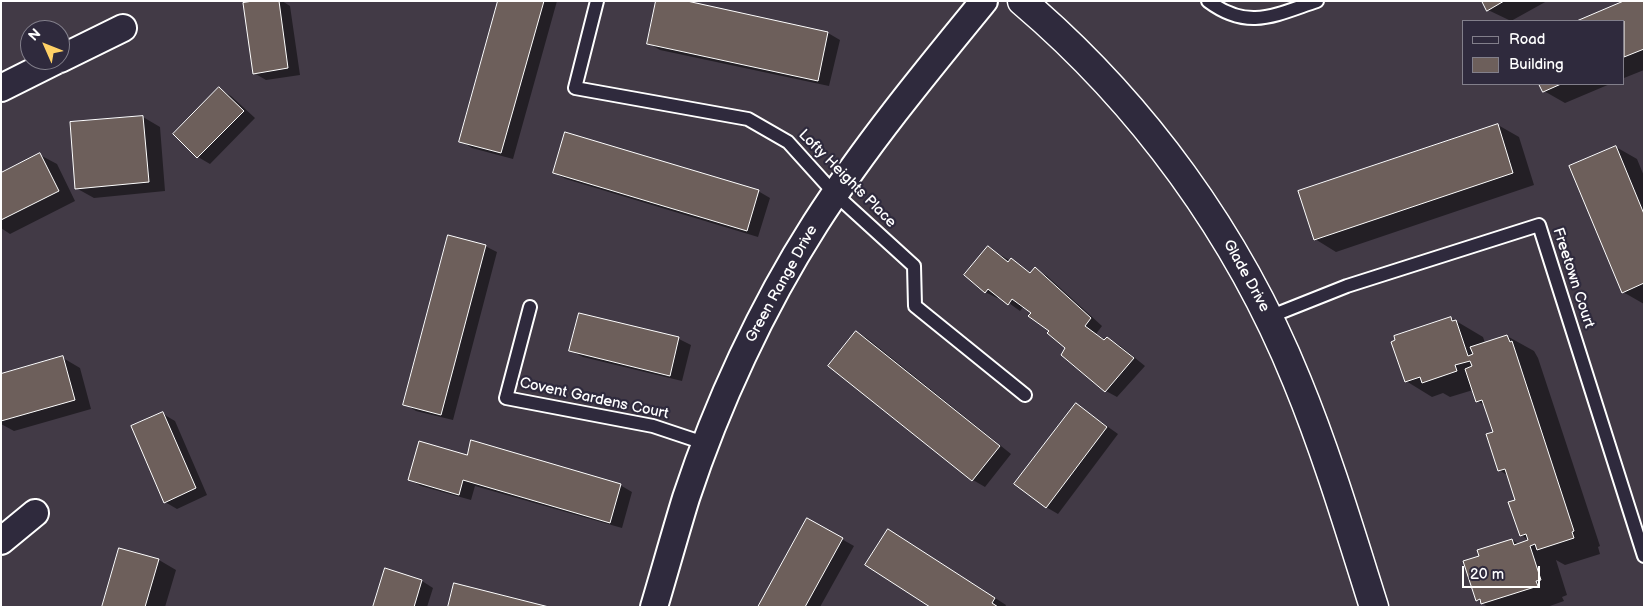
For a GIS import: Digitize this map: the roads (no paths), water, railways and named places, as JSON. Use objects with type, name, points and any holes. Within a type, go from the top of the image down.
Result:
[{"type":"street","name":"Green Range Drive","points":[[654,607],[687,496],[707,444],[758,326],[798,253],[835,194],[903,102],[984,1]]},
{"type":"street","name":"Glade Drive","points":[[1022,1],[1090,66],[1171,159],[1217,225],[1269,317],[1300,388],[1338,494],[1374,607]]},
{"type":"street","points":[[70,54],[123,28]]},
{"type":"street","points":[[5,78],[28,70]]},
{"type":"street","points":[[1,541],[35,513]]},
{"type":"lane","name":"Lofty Heights Place","points":[[597,1],[575,88],[748,119],[788,142],[835,194],[914,266],[915,306],[1024,394]]},
{"type":"lane","points":[[1208,1],[1233,15],[1252,19],[1279,14],[1317,1]]},
{"type":"lane","name":"Freetown Court","points":[[1269,317],[1347,286],[1539,225],[1644,556]]},
{"type":"lane","name":"Covent Gardens Court","points":[[530,306],[506,398],[653,426],[707,444]]}]
